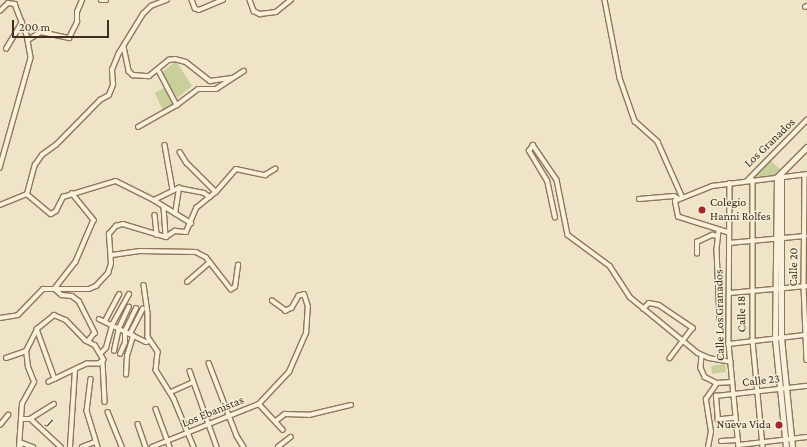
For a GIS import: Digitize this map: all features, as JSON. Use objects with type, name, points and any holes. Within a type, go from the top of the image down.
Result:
[{"type":"main road","points":[[780,175],[778,238],[778,339],[788,439],[786,447]]},
{"type":"main road","points":[[788,439],[792,447]]},
{"type":"street","points":[[28,40],[41,32],[69,38],[77,22],[77,12],[82,0]]},
{"type":"street","points":[[100,0],[106,0]]},
{"type":"street","points":[[27,194],[35,165],[42,155],[112,91],[114,61],[143,14],[151,6],[167,0]]},
{"type":"street","points":[[192,0],[198,10],[223,0]]},
{"type":"street","points":[[250,0],[254,12],[260,14],[276,12],[292,0]]},
{"type":"street","points":[[605,0],[620,78],[635,121],[658,142],[680,197]]},
{"type":"street","points":[[0,12],[8,1],[15,4],[28,40],[30,62],[26,70],[22,93],[0,168]]},
{"type":"street","points":[[6,49],[22,22]]},
{"type":"street","points":[[124,47],[129,71],[133,75],[149,76],[169,60],[175,59],[186,62],[210,81],[232,78]]},
{"type":"street","points":[[158,69],[177,105]]},
{"type":"street","points":[[138,127],[177,105],[198,89],[216,89],[244,71]]},
{"type":"street","name":"Los Granados","points":[[747,180],[807,120]]},
{"type":"street","points":[[165,145],[173,190]]},
{"type":"street","points":[[555,218],[547,181],[529,151],[533,145],[557,180],[568,234],[610,266],[624,290],[643,309],[702,356],[731,362]]},
{"type":"street","points":[[780,175],[807,148]]},
{"type":"street","points":[[180,152],[187,163],[216,192]]},
{"type":"street","points":[[0,318],[18,315],[27,308],[40,292],[55,289],[93,288],[108,273],[112,255],[109,234],[116,226],[123,224],[166,237],[175,231],[186,232],[196,208],[216,192],[236,169],[265,175],[275,168]]},
{"type":"street","points":[[639,199],[674,196],[680,197],[730,183],[747,180],[780,175],[806,175]]},
{"type":"street","name":"Calle 20","points":[[806,175],[807,360]]},
{"type":"street","points":[[27,194],[51,214],[56,211],[61,199],[72,193],[119,180],[190,223]]},
{"type":"street","name":"Calle 18","points":[[753,180],[753,341],[763,447]]},
{"type":"street","name":"Calle Los Granados","points":[[730,183],[729,344],[738,446]]},
{"type":"street","points":[[175,214],[180,188]]},
{"type":"street","points":[[154,200],[180,188],[204,193],[210,197]]},
{"type":"street","points":[[55,289],[76,262],[94,220],[72,193]]},
{"type":"street","points":[[0,205],[27,194]]},
{"type":"street","points":[[680,197],[675,203],[678,217],[729,233]]},
{"type":"street","points":[[164,207],[166,237]]},
{"type":"street","points":[[155,214],[158,235]]},
{"type":"street","points":[[719,231],[720,319]]},
{"type":"street","points":[[697,254],[697,242],[712,235],[718,236]]},
{"type":"street","points":[[729,243],[778,238],[806,238]]},
{"type":"street","points":[[112,255],[140,251],[169,253],[193,251],[210,262],[231,289],[235,287],[238,266]]},
{"type":"street","points":[[187,282],[210,262]]},
{"type":"street","points":[[144,285],[150,341],[158,352],[156,370],[171,392],[194,447]]},
{"type":"street","points":[[730,293],[806,286]]},
{"type":"street","points":[[55,289],[62,295],[72,296],[78,301],[95,333],[88,342]]},
{"type":"street","points":[[101,353],[106,348],[112,325],[129,294]]},
{"type":"street","points":[[105,321],[119,295]]},
{"type":"street","name":"Los Ebanistas","points":[[152,447],[230,418],[259,404],[289,372],[308,324],[308,307],[304,295],[299,296],[292,308],[286,311],[272,301]]},
{"type":"street","points":[[643,309],[649,303],[659,304],[693,328],[670,358]]},
{"type":"street","points":[[114,351],[119,328],[129,307]]},
{"type":"street","points":[[120,354],[125,343],[125,331],[136,308]]},
{"type":"street","points":[[126,375],[126,356],[132,335],[143,308]]},
{"type":"street","points":[[19,447],[24,397],[34,382],[28,367],[26,351],[37,329],[51,316],[60,316],[101,353],[104,362],[105,402]]},
{"type":"street","points":[[99,319],[132,335],[150,341]]},
{"type":"street","points":[[37,329],[56,379]]},
{"type":"street","points":[[729,344],[806,335]]},
{"type":"street","points":[[6,358],[26,351]]},
{"type":"street","points":[[702,356],[703,373],[710,381],[717,383],[732,382]]},
{"type":"street","points":[[49,382],[87,364],[104,362]]},
{"type":"street","points":[[209,363],[230,418],[244,447]]},
{"type":"street","points":[[70,447],[75,370]]},
{"type":"street","points":[[190,371],[217,447]]},
{"type":"street","points":[[91,380],[87,411],[95,442],[98,447]]},
{"type":"street","points":[[171,392],[193,382]]},
{"type":"street","points":[[708,447],[711,432],[706,399],[717,383]]},
{"type":"street","name":"Calle 23","points":[[736,418],[718,420],[716,396],[807,386]]},
{"type":"street","points":[[30,419],[54,404]]},
{"type":"street","points":[[259,404],[276,420],[283,430]]},
{"type":"street","points":[[276,420],[285,414],[309,415],[351,405]]},
{"type":"street","points":[[156,409],[170,447]]},
{"type":"street","points":[[108,412],[122,447]]},
{"type":"street","points":[[0,425],[8,415]]},
{"type":"street","name":"J","points":[[23,419],[30,419],[61,447]]},
{"type":"street","points":[[138,424],[146,447]]},
{"type":"street","points":[[278,447],[291,437]]},
{"type":"street","points":[[738,446],[807,437]]},
{"type":"street","points":[[721,441],[738,440]]},
{"type":"street","points":[[82,447],[95,442]]},
{"type":"street","points":[[19,447],[22,443],[33,447]]},
{"type":"green space","points":[[176,61],[192,86],[177,98],[162,72]]},
{"type":"green space","points":[[165,87],[174,104],[163,111],[155,93]]},
{"type":"green space","points":[[769,159],[781,170],[775,177],[754,179],[751,176]]},
{"type":"green space","points":[[725,364],[726,372],[712,374],[711,366]]},
{"type":"place","name":"Colegio Hanni Rolfes","points":[[702,210]]},
{"type":"place","name":"Nueva Vida","points":[[779,425]]}]
